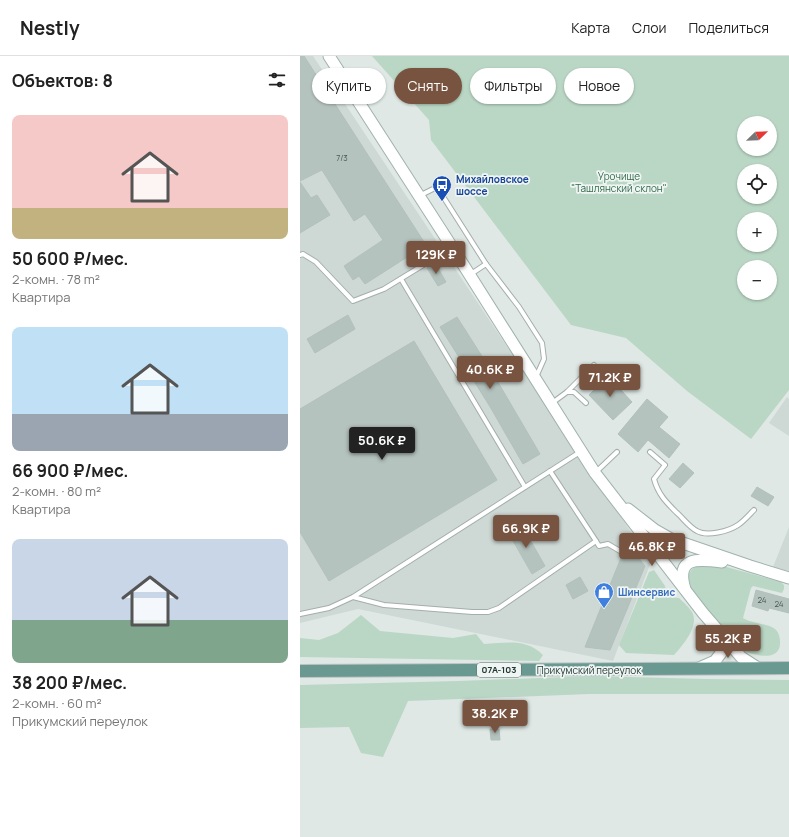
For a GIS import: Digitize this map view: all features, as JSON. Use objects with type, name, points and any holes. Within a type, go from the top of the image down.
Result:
[{"type":"main road","points":[[329,56],[470,275],[580,452],[607,490],[716,628],[741,657],[758,668]]},
{"type":"main road","points":[[607,490],[641,520],[671,539],[789,578]]},
{"type":"main road","points":[[685,590],[682,579],[682,571],[685,565],[690,561],[706,560],[750,566]]},
{"type":"main road","points":[[698,669],[715,661],[721,653],[720,640],[716,628]]},
{"type":"main road","name":"07А-103","points":[[758,668],[789,668]]},
{"type":"main road","name":"Прикумский переулок","points":[[300,671],[758,668]]},
{"type":"lane","points":[[418,196],[437,187],[486,264],[519,307],[542,343],[544,359],[535,380]]},
{"type":"lane","points":[[300,255],[303,254],[316,262],[353,301],[384,289],[452,247]]},
{"type":"lane","points":[[470,275],[486,264]]},
{"type":"lane","points":[[401,279],[525,487]]},
{"type":"lane","points":[[550,404],[567,392],[594,365]]},
{"type":"lane","points":[[567,392],[574,392],[586,403]]},
{"type":"lane","points":[[300,614],[329,608],[353,598],[580,452]]},
{"type":"lane","points":[[595,473],[617,452]]},
{"type":"lane","points":[[650,452],[665,465],[654,479],[661,497],[698,532],[714,533],[739,525],[754,510]]},
{"type":"lane","points":[[550,471],[599,546],[608,544],[620,551]]},
{"type":"lane","points":[[353,598],[384,605],[488,612],[499,608],[596,541]]},
{"type":"shaded area","points":[[300,56],[313,56],[321,68],[312,68],[312,104],[345,104],[651,562],[613,661],[358,609],[300,623]]},
{"type":"shaded area","points":[[787,397],[789,399],[789,436],[769,423]]},
{"type":"shaded area","points":[[789,527],[789,571],[773,567]]},
{"type":"green space","name":"Урочище \"Ташлянский склон\"","points":[[372,56],[789,56],[789,390],[751,439],[687,391],[626,338],[571,325],[431,140],[429,120],[415,104],[462,104],[462,68],[394,68],[394,81],[386,72],[386,68],[383,68]]},
{"type":"green space","points":[[708,562],[781,582],[784,585],[782,593],[753,586],[751,588],[743,618],[772,627],[776,630],[779,634],[780,641],[779,648],[776,653],[763,656],[749,653],[737,648],[692,590],[688,576],[691,570],[696,566]]},
{"type":"green space","points":[[654,570],[665,586],[667,597],[679,598],[692,612],[694,623],[692,629],[674,655],[626,653],[619,645],[649,572]]},
{"type":"green space","points":[[361,615],[380,631],[453,638],[476,634],[484,644],[523,644],[530,646],[543,655],[539,661],[300,657],[300,638],[319,640],[338,633]]},
{"type":"green space","points":[[592,676],[789,680],[789,694],[589,694],[408,701],[383,757],[361,753],[349,727],[300,728],[300,685]]},
{"type":"building","points":[[300,56],[304,56],[312,68],[312,104],[335,104],[426,245],[365,284],[359,276],[353,280],[344,266],[383,240],[365,214],[354,221],[322,170],[300,181]]},
{"type":"building","points":[[300,182],[311,198],[317,195],[330,215],[300,233]]},
{"type":"building","points":[[435,263],[446,282],[438,286],[427,268]]},
{"type":"building","points":[[348,315],[355,329],[315,353],[307,339]]},
{"type":"building","points":[[457,317],[492,372],[540,454],[523,464],[489,405],[440,327]]},
{"type":"building","points":[[414,341],[497,480],[329,581],[300,532],[300,409]]},
{"type":"building","points":[[608,376],[632,402],[613,420],[589,395]]},
{"type":"building","points":[[647,399],[668,417],[659,427],[680,444],[669,458],[648,440],[638,452],[618,434]]},
{"type":"building","points":[[683,463],[694,473],[680,488],[669,479]]},
{"type":"building","points":[[757,487],[774,497],[768,506],[751,496]]},
{"type":"building","points":[[521,524],[545,566],[532,574],[508,532]]},
{"type":"building","points":[[627,543],[645,566],[610,650],[585,647]]},
{"type":"building","points":[[580,577],[588,591],[573,599],[566,585]]},
{"type":"building","points":[[756,590],[789,599],[789,613],[769,608],[768,611],[752,606]]},
{"type":"building","points":[[490,729],[499,729],[500,740],[491,740]]},
{"type":"place","name":"Михайловское шоссе","points":[[442,202]]},
{"type":"place","name":"Шинсервис","points":[[604,609]]}]
